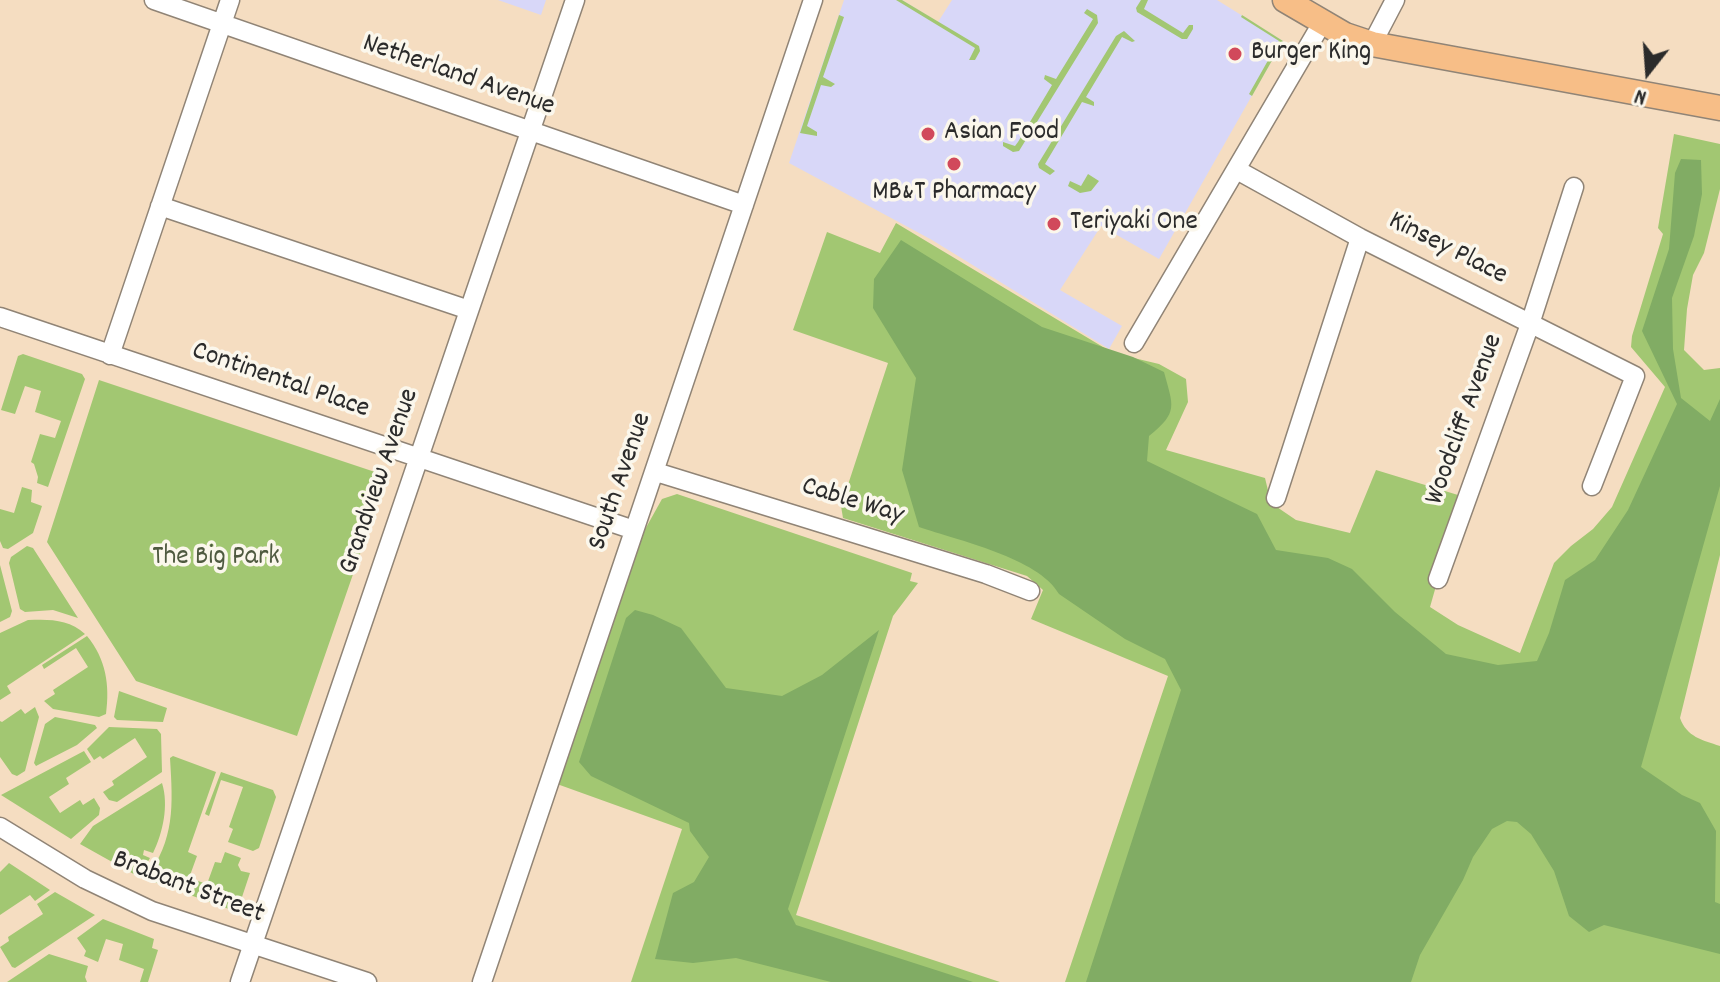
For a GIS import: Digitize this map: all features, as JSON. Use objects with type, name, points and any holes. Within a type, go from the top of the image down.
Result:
[{"type":"main road","points":[[1285,0],[1345,35],[1372,44],[1720,108]]},
{"type":"street","name":"Netherland Avenue","points":[[154,0],[744,205]]},
{"type":"street","points":[[110,355],[230,0]]},
{"type":"street","name":"Grandview Avenue","points":[[240,982],[575,0]]},
{"type":"street","name":"South Avenue","points":[[482,982],[813,0]]},
{"type":"street","points":[[1372,44],[1395,0]]},
{"type":"street","points":[[1134,343],[1322,23]]},
{"type":"street","name":"Kinsey Place","points":[[1237,170],[1360,238],[1635,376],[1592,486]]},
{"type":"street","name":"Woodcliff Avenue","points":[[1438,579],[1530,324],[1574,187]]},
{"type":"street","points":[[160,206],[469,310]]},
{"type":"street","points":[[1276,498],[1360,238]]},
{"type":"street","name":"Continental Place","points":[[0,317],[634,530]]},
{"type":"street","name":"Cable Way","points":[[656,472],[986,574],[1030,591]]},
{"type":"street","name":"Brabant Street","points":[[0,827],[85,879],[152,911],[367,982]]},
{"type":"shaded area","points":[[498,0],[546,0],[541,15]]},
{"type":"shaded area","points":[[844,0],[902,0],[938,22],[952,0],[1217,0],[1283,41],[1159,259],[1101,226],[1060,290],[1122,326],[1109,349],[932,240],[789,163]]},
{"type":"green space","points":[[896,0],[902,0],[979,46],[975,60],[969,60],[975,48]]},
{"type":"green space","points":[[1141,0],[1148,0],[1144,9],[1183,33],[1189,25],[1193,25],[1187,39],[1137,12]]},
{"type":"green space","points":[[1087,9],[1097,15],[1098,23],[1019,151],[1013,152],[1003,146],[1003,142],[1015,146],[1018,142],[1052,85],[1044,79],[1045,75],[1056,79],[1093,19],[1084,13]]},
{"type":"green space","points":[[839,15],[844,17],[823,77],[835,84],[831,87],[821,85],[807,126],[817,132],[817,136],[800,133]]},
{"type":"green space","points":[[1242,15],[1283,41],[1252,96],[1249,94],[1279,41]]},
{"type":"green space","points":[[1124,31],[1135,41],[1122,37],[1086,97],[1094,102],[1094,106],[1082,102],[1045,164],[1055,171],[1050,175],[1038,164],[1116,36]]},
{"type":"green space","points":[[1674,134],[1720,144],[1720,189],[1704,253],[1693,275],[1684,350],[1704,370],[1720,368],[1720,555],[1680,718],[1691,734],[1720,746],[1720,982],[1065,982],[1168,676],[1031,619],[1043,590],[1027,576],[843,518],[841,506],[888,363],[793,330],[827,232],[880,253],[896,223],[1113,353],[1159,364],[1186,379],[1188,402],[1166,450],[1265,478],[1271,503],[1296,520],[1350,533],[1376,470],[1458,495],[1458,509],[1430,607],[1458,625],[1520,653],[1554,563],[1593,529],[1612,507],[1665,387],[1631,347],[1663,234],[1658,228]]},
{"type":"green space","points":[[1681,159],[1701,160],[1702,194],[1694,236],[1672,298],[1673,349],[1681,398],[1710,421],[1720,399],[1720,486],[1641,767],[1682,795],[1700,803],[1716,831],[1715,902],[1720,904],[1720,954],[1604,925],[1589,932],[1569,916],[1554,871],[1531,834],[1517,822],[1507,821],[1492,829],[1473,857],[1420,955],[1411,982],[1086,982],[1181,690],[1165,659],[1125,639],[1059,594],[1049,581],[1034,570],[975,544],[919,527],[902,470],[916,378],[873,308],[874,279],[901,240],[1042,327],[1133,357],[1164,372],[1171,408],[1165,421],[1149,436],[1147,461],[1257,514],[1276,550],[1328,558],[1352,569],[1395,612],[1446,654],[1498,665],[1537,661],[1565,580],[1595,560],[1628,510],[1677,404],[1642,331],[1669,249],[1675,173]]},
{"type":"green space","points":[[1088,174],[1099,181],[1091,191],[1080,193],[1068,186],[1070,181],[1081,186]]},
{"type":"green space","points":[[23,354],[82,374],[85,379],[48,487],[37,483],[38,477],[31,462],[40,434],[55,438],[61,421],[35,412],[41,391],[25,386],[15,414],[1,410],[18,356]]},
{"type":"green space","name":"The Big Park","points":[[99,380],[387,476],[297,736],[136,681],[47,542]]},
{"type":"green space","points":[[22,487],[32,490],[31,502],[42,506],[33,533],[8,549],[3,548],[0,541],[0,509],[14,513]]},
{"type":"green space","points":[[677,494],[912,573],[910,581],[918,583],[893,616],[796,915],[1000,982],[631,982],[682,829],[557,784],[643,533],[662,499]]},
{"type":"green space","points":[[27,546],[33,548],[78,618],[53,610],[25,612],[20,609],[9,563],[11,557]]},
{"type":"green space","points":[[0,565],[12,611],[10,617],[0,622]]},
{"type":"green space","points":[[635,610],[681,628],[726,688],[782,696],[822,675],[879,630],[788,909],[796,925],[973,982],[831,982],[736,958],[693,963],[655,959],[673,893],[694,882],[709,857],[690,831],[689,823],[591,776],[579,762],[626,618]]},
{"type":"green space","points":[[28,620],[65,623],[85,634],[7,686],[11,693],[0,700],[0,633]]},
{"type":"green space","points":[[87,636],[99,654],[107,683],[106,714],[99,717],[53,709],[44,701],[55,694],[53,690],[88,667],[76,648],[44,669],[42,665]]},
{"type":"green space","points":[[119,691],[167,708],[163,722],[117,720],[114,717]]},
{"type":"green space","points":[[35,707],[39,717],[25,771],[17,776],[0,757],[0,721],[21,709],[25,714]]},
{"type":"green space","points":[[55,717],[97,728],[77,745],[36,766],[34,763],[45,724]]},
{"type":"green space","points":[[109,727],[157,729],[161,734],[162,772],[117,802],[109,800],[103,792],[114,785],[112,781],[147,757],[135,738],[103,759],[100,756],[94,760],[87,749]]},
{"type":"green space","points":[[84,751],[91,762],[66,778],[69,784],[49,797],[60,813],[80,800],[83,805],[94,798],[100,808],[99,815],[71,839],[1,795]]},
{"type":"green space","points":[[173,756],[216,772],[188,852],[197,856],[189,878],[207,884],[215,862],[221,863],[225,852],[241,858],[238,865],[241,871],[250,873],[237,912],[146,879],[167,836],[172,792],[170,758]]},
{"type":"green space","points":[[221,772],[273,790],[276,797],[259,848],[253,851],[228,842],[233,829],[229,827],[243,787],[221,780],[209,816],[205,814]]},
{"type":"green space","points":[[162,783],[165,810],[160,837],[153,853],[144,850],[143,855],[150,858],[139,877],[80,844],[93,826]]},
{"type":"green space","points":[[9,863],[50,890],[35,901],[30,895],[0,915],[0,872]]},
{"type":"green space","points":[[55,892],[95,915],[15,968],[12,967],[0,947],[9,941],[8,937],[43,914],[37,904]]},
{"type":"green space","points":[[103,919],[154,939],[152,948],[158,950],[148,982],[140,982],[144,969],[119,960],[123,944],[106,939],[98,962],[84,956],[86,951],[77,938]]},
{"type":"green space","points":[[49,954],[88,966],[87,982],[7,982]]},
{"type":"place","name":"Burger King","points":[[1235,54]]},
{"type":"place","name":"Asian Food","points":[[928,134]]},
{"type":"place","name":"MB&T Pharmacy","points":[[954,164]]},
{"type":"place","name":"Teriyaki One","points":[[1054,224]]}]
